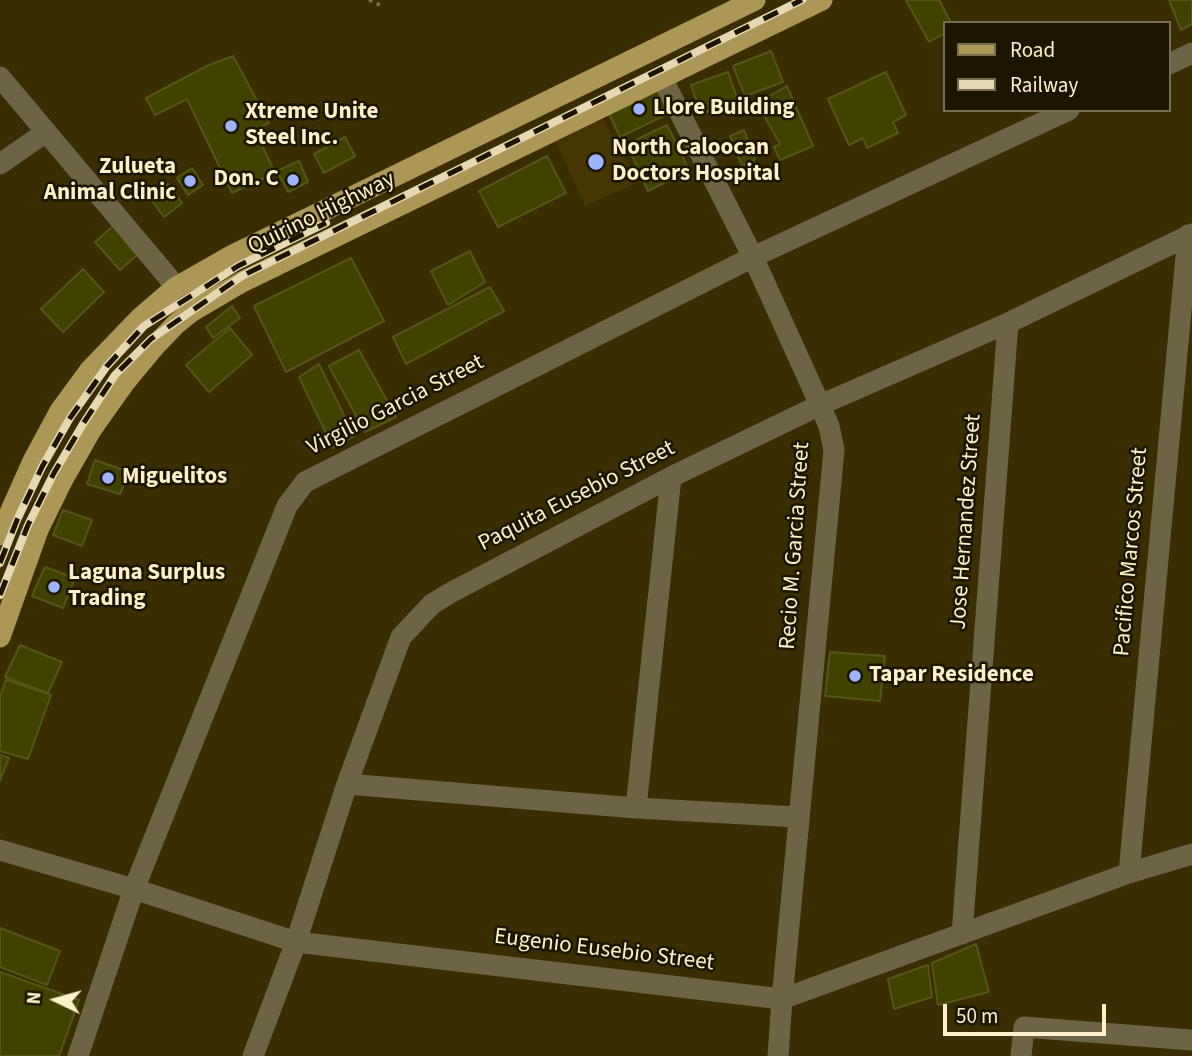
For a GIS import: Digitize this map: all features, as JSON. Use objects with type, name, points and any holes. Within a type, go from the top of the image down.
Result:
[{"type":"main road","name":"Quirino Highway","points":[[0,535],[33,461],[68,401],[90,370],[140,317],[175,288],[233,256],[755,0]]},
{"type":"main road","name":"Quirino Highway","points":[[0,637],[38,530],[91,430],[154,346],[191,312],[242,282],[822,0]]},
{"type":"street","points":[[1171,63],[1192,53]]},
{"type":"street","points":[[0,76],[168,277],[191,312]]},
{"type":"street","name":"Recio M. Garcia Street","points":[[662,78],[753,257],[829,426],[834,450],[778,1056]]},
{"type":"street","name":"Virgilio Garcia Street","points":[[78,1056],[134,889],[287,506],[306,482],[753,257],[1065,112]]},
{"type":"street","points":[[0,164],[46,132]]},
{"type":"street","name":"Paquita Eusebio Street","points":[[253,1056],[296,942],[347,784],[401,637],[432,604],[671,477],[820,405],[1008,323],[1190,235]]},
{"type":"street","name":"Pacifico Marcos Street","points":[[1129,873],[1190,235]]},
{"type":"street","name":"Jose Hernandez Street","points":[[962,934],[1008,323]]},
{"type":"street","points":[[636,808],[671,477]]},
{"type":"street","points":[[347,784],[636,808],[798,817]]},
{"type":"street","name":"Eugenio Eusebio Street","points":[[0,850],[134,889],[296,942],[782,999],[1129,873],[1192,854]]},
{"type":"street","points":[[1021,1056],[1024,1027],[1192,1040]]},
{"type":"path","points":[[369,0],[382,6]]},
{"type":"shaded area","name":"North Caloocan Doctors Hospital","points":[[602,118],[639,182],[585,206],[556,142]]},
{"type":"building","points":[[906,0],[939,0],[950,21],[944,21],[944,34],[929,42]]},
{"type":"building","points":[[1169,0],[1192,0],[1192,24],[1181,30]]},
{"type":"building","points":[[771,51],[783,82],[745,96],[733,66]]},
{"type":"building","name":"Xtreme Unite Steel Inc.","points":[[233,56],[269,123],[255,130],[275,173],[232,193],[187,99],[155,115],[146,98],[207,66]]},
{"type":"building","points":[[728,72],[738,101],[701,114],[691,85]]},
{"type":"building","points":[[886,72],[906,115],[893,122],[898,133],[867,148],[863,138],[849,145],[828,99]]},
{"type":"building","name":"Llore Building","points":[[657,82],[672,112],[620,137],[606,107]]},
{"type":"building","points":[[787,86],[813,146],[780,160],[774,147],[780,144],[757,103]]},
{"type":"building","points":[[667,125],[689,170],[648,191],[627,144]]},
{"type":"building","points":[[744,130],[755,159],[742,166],[730,136]]},
{"type":"building","points":[[345,137],[355,156],[324,173],[314,154]]},
{"type":"building","points":[[547,156],[566,193],[498,227],[479,191]]},
{"type":"building","points":[[299,161],[308,182],[288,192],[277,171]]},
{"type":"building","name":"Zulueta Animal Clinic","points":[[192,168],[203,185],[188,195],[177,178]]},
{"type":"building","points":[[168,184],[182,203],[164,217],[150,198]]},
{"type":"building","points":[[114,225],[138,254],[120,270],[95,242]]},
{"type":"building","points":[[470,251],[485,282],[448,305],[431,271]]},
{"type":"building","points":[[351,258],[384,321],[286,372],[254,306]]},
{"type":"building","points":[[83,269],[104,292],[63,332],[41,309]]},
{"type":"building","points":[[490,287],[504,311],[406,364],[393,337]]},
{"type":"building","points":[[232,306],[240,318],[213,338],[206,327]]},
{"type":"building","points":[[230,328],[252,355],[209,392],[186,365]]},
{"type":"building","points":[[359,350],[396,417],[365,432],[329,366]]},
{"type":"building","points":[[319,364],[354,436],[333,448],[299,377]]},
{"type":"building","name":"Miguelitos","points":[[95,460],[129,472],[120,494],[87,484]]},
{"type":"building","points":[[63,510],[92,520],[82,546],[53,535]]},
{"type":"building","name":"Laguna Surplus Trading","points":[[45,567],[75,578],[63,608],[32,596]]},
{"type":"building","points":[[20,645],[62,662],[48,693],[5,677]]},
{"type":"building","name":"Tapar Residence","points":[[830,652],[885,656],[880,701],[825,696]]},
{"type":"building","points":[[6,680],[51,695],[28,759],[0,751],[0,696]]},
{"type":"building","points":[[0,755],[9,758],[0,781]]},
{"type":"building","points":[[0,928],[60,951],[47,985],[0,967]]},
{"type":"building","points":[[976,944],[989,992],[938,1005],[932,963]]},
{"type":"building","points":[[928,965],[932,997],[894,1009],[888,979]]},
{"type":"building","points":[[0,972],[79,1000],[59,1056],[0,1056]]},
{"type":"railway","points":[[0,595],[28,525],[54,473],[115,375],[151,339],[242,276],[802,0]]},
{"type":"railway","points":[[0,563],[42,467],[70,418],[107,366],[144,326],[238,266],[326,223]]},
{"type":"place","name":"Llore Building","points":[[639,109]]},
{"type":"place","name":"Xtreme Unite Steel Inc.","points":[[231,126]]},
{"type":"place","name":"North Caloocan Doctors Hospital","points":[[596,162]]},
{"type":"place","name":"Don. C","points":[[293,180]]},
{"type":"place","name":"Zulueta Animal Clinic","points":[[190,181]]},
{"type":"place","name":"Miguelitos","points":[[108,478]]},
{"type":"place","name":"Laguna Surplus Trading","points":[[54,587]]},
{"type":"place","name":"Tapar Residence","points":[[855,676]]}]
